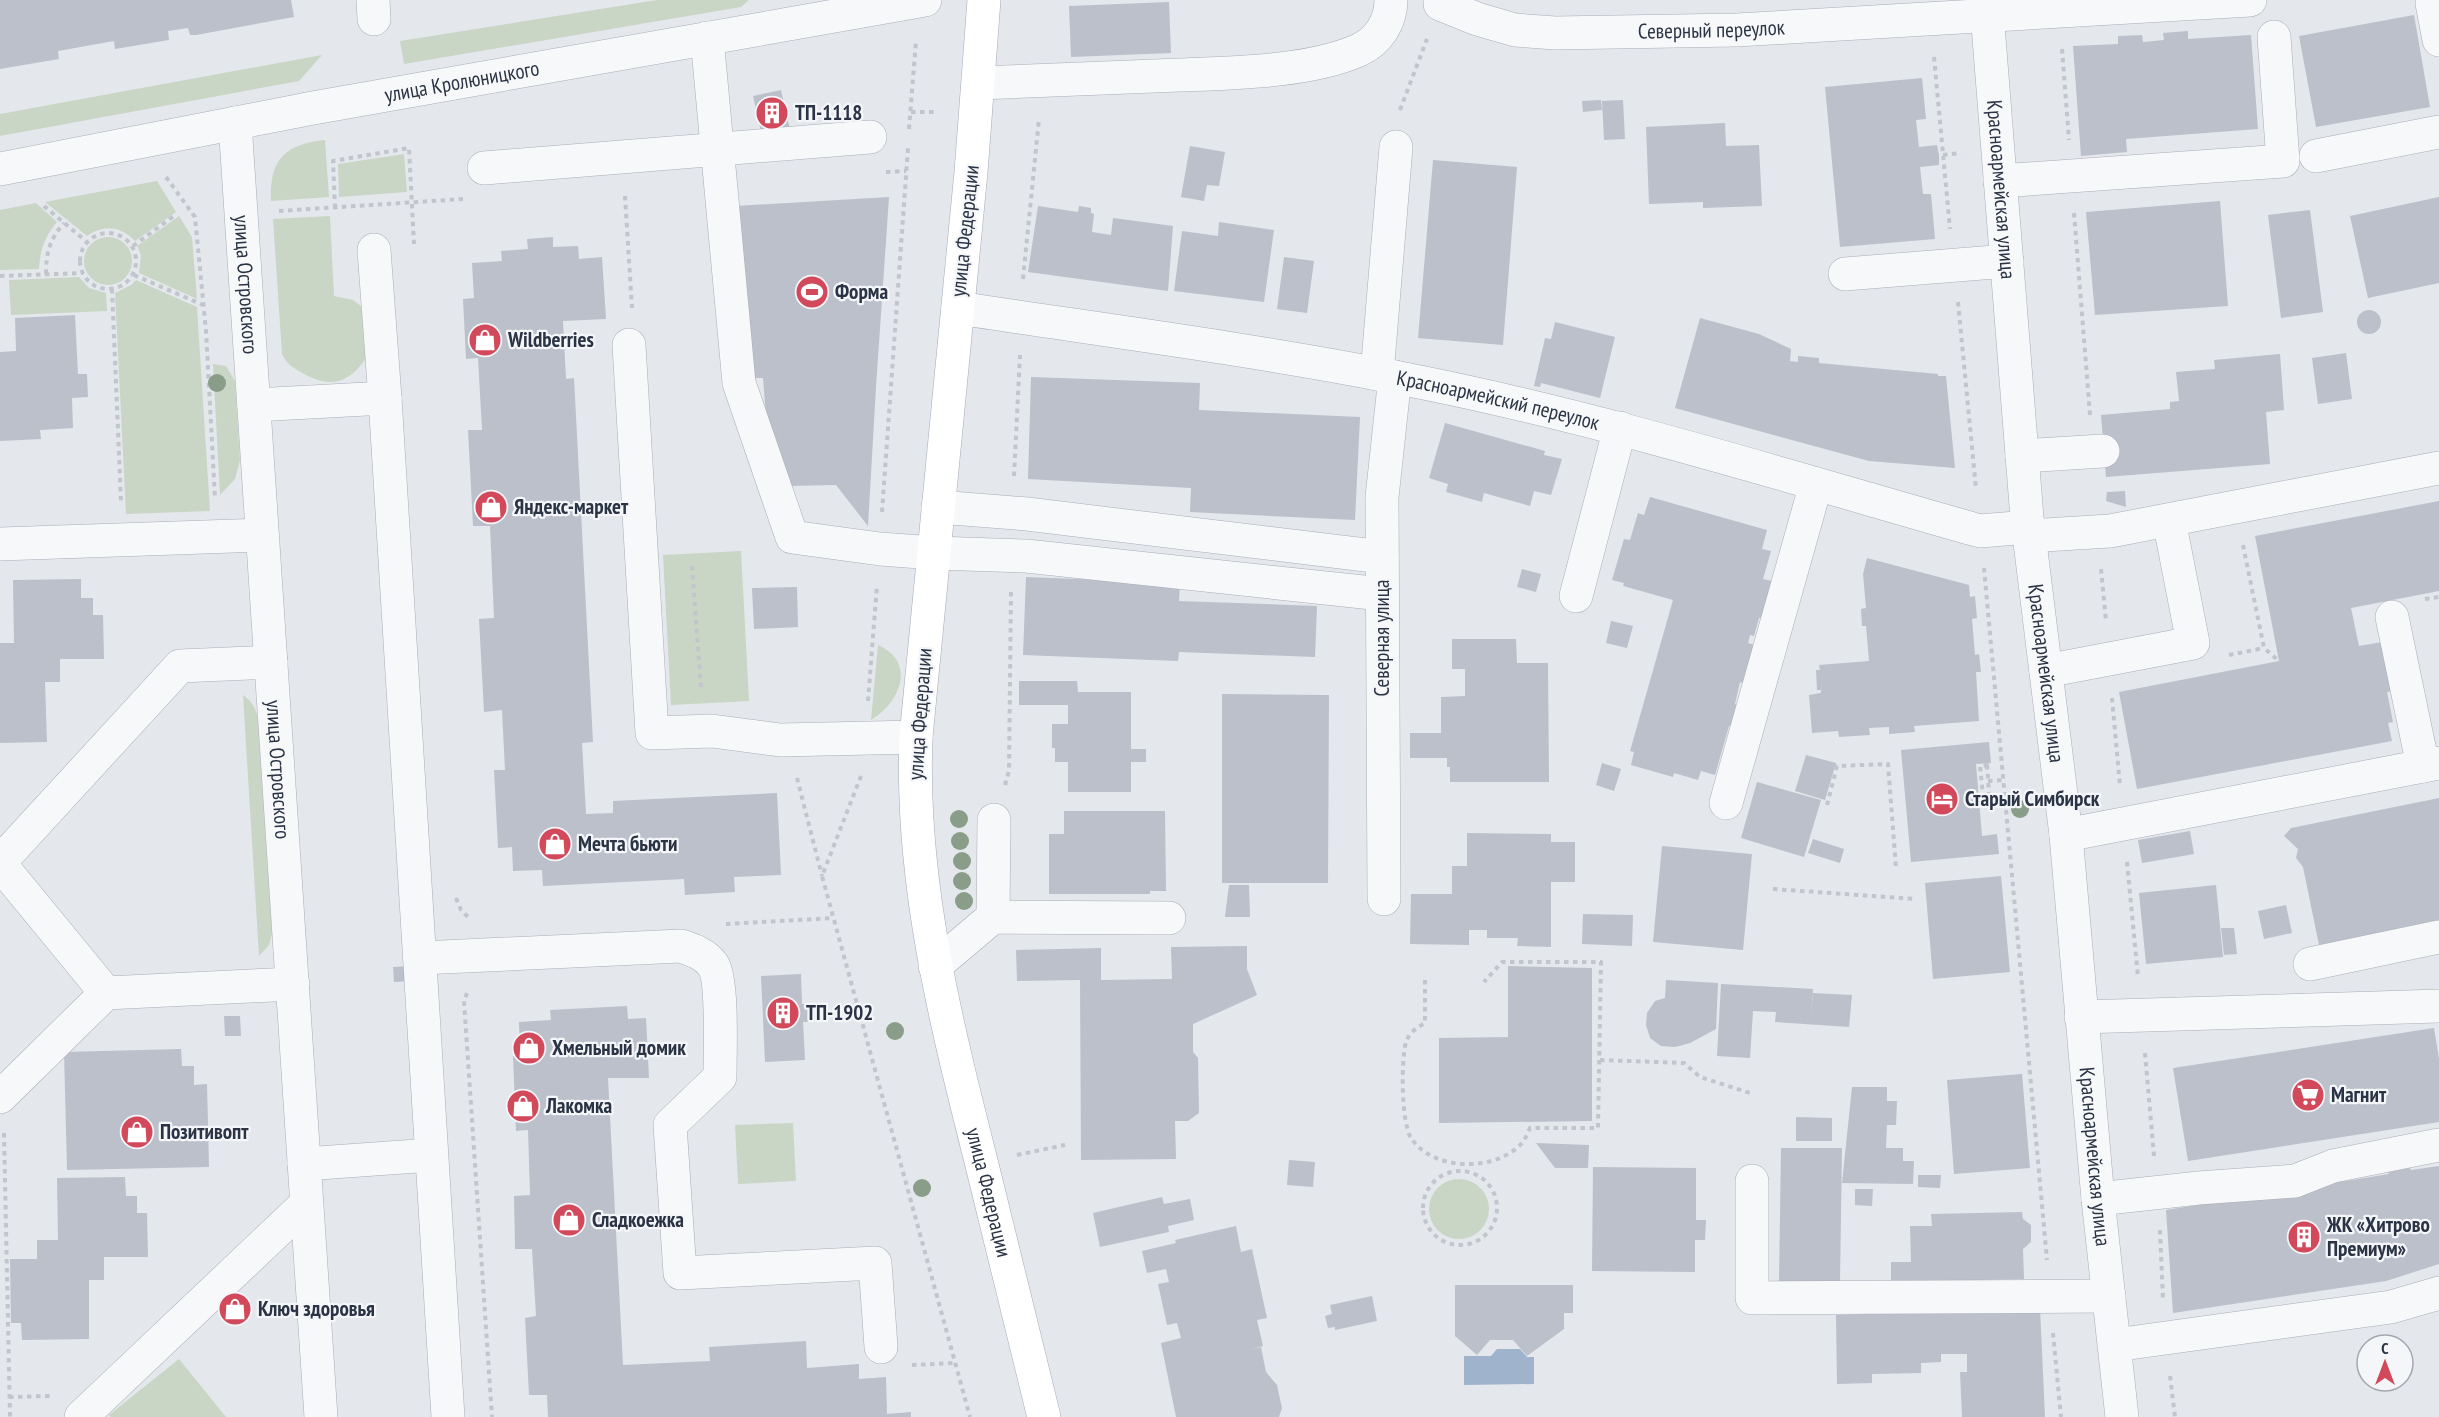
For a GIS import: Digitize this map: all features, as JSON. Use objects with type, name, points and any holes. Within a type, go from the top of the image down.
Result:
[{"type":"main road","name":"улица Федерации","points":[[984,0],[979,83],[916,737],[916,825],[935,966],[950,1041],[1044,1417]]},
{"type":"street","name":"улица Кролюницкого","points":[[0,169],[235,123],[707,38],[844,7],[922,0]]},
{"type":"street","name":"Северный переулок","points":[[1440,2],[1477,19],[1515,30],[1556,33],[1737,30],[1987,8],[2060,12],[2250,0]]},
{"type":"street","points":[[2433,1],[2439,40]]},
{"type":"street","points":[[979,83],[1247,72],[1322,62],[1360,50],[1376,38],[1391,8]]},
{"type":"street","name":"Красноармейская улица","points":[[1987,8],[2029,532],[2066,835],[2098,1199],[2122,1417]]},
{"type":"street","points":[[707,38],[739,383],[792,537],[880,549],[934,554],[1011,556],[1382,594]]},
{"type":"street","points":[[2000,181],[2283,161],[2274,38]]},
{"type":"street","name":"улица Островского","points":[[235,123],[321,1417]]},
{"type":"street","points":[[2316,156],[2439,132]]},
{"type":"street","points":[[484,168],[870,137]]},
{"type":"street","name":"Северная улица","points":[[1384,899],[1382,497],[1396,147]]},
{"type":"street","points":[[374,250],[447,1417]]},
{"type":"street","points":[[1845,274],[2007,261]]},
{"type":"street","name":"Красноармейский переулок","points":[[958,308],[1150,336],[1386,376],[1620,428],[1980,531],[2098,531],[2169,520],[2439,468]]},
{"type":"street","points":[[631,332],[652,733],[712,730],[780,740],[916,737]]},
{"type":"street","points":[[254,405],[385,398]]},
{"type":"street","points":[[1576,596],[1620,428]]},
{"type":"street","points":[[2022,456],[2098,451]]},
{"type":"street","points":[[1726,803],[1816,484]]},
{"type":"street","points":[[938,507],[1012,513],[1382,557]]},
{"type":"street","points":[[2046,671],[2193,643],[2169,520]]},
{"type":"street","points":[[0,544],[262,536]]},
{"type":"street","points":[[2066,835],[2431,765],[2392,617]]},
{"type":"street","points":[[106,993],[0,863],[180,666],[271,662]]},
{"type":"street","points":[[993,917],[994,820]]},
{"type":"street","points":[[935,966],[993,917],[1169,918]]},
{"type":"street","points":[[2310,964],[2439,937]]},
{"type":"street","points":[[420,958],[681,946],[701,954],[714,966],[718,985],[720,1077],[670,1125],[680,1274],[875,1263],[893,1357]]},
{"type":"street","points":[[2,1095],[106,993],[293,984]]},
{"type":"street","points":[[2081,1017],[2439,1006]]},
{"type":"street","points":[[2098,1199],[2295,1181],[2333,1166],[2439,1145]]},
{"type":"street","points":[[304,1164],[431,1155]]},
{"type":"street","points":[[1752,1181],[1752,1298],[2109,1296]]},
{"type":"street","points":[[81,1417],[306,1204]]},
{"type":"street","points":[[2115,1345],[2391,1307],[2439,1293]]},
{"type":"path","points":[[909,135],[922,0]]},
{"type":"path","points":[[1396,147],[1400,111],[1440,2]]},
{"type":"path","points":[[2060,12],[2072,177],[2098,451]]},
{"type":"path","points":[[1012,513],[1024,254],[1043,80]]},
{"type":"path","points":[[822,876],[867,760],[908,147]]},
{"type":"path","points":[[335,208],[333,161],[409,148],[414,252]]},
{"type":"path","points":[[134,275],[203,305],[195,217],[170,183]]},
{"type":"path","points":[[625,189],[631,332]]},
{"type":"path","points":[[44,206],[87,242]]},
{"type":"path","points":[[133,246],[175,215]]},
{"type":"path","points":[[46,274],[46,256],[50,241],[64,223]]},
{"type":"path","points":[[103,232],[112,232],[129,240],[137,257],[134,275],[128,282],[112,289],[101,289],[92,284],[83,273],[80,260],[87,242],[103,232]]},
{"type":"path","points":[[0,276],[83,273]]},
{"type":"path","points":[[112,289],[123,540]]},
{"type":"path","points":[[2098,531],[2158,1192],[2165,1338],[2175,1417]]},
{"type":"path","points":[[2241,538],[2264,648],[2279,661]]},
{"type":"path","points":[[994,820],[1009,771],[1011,556]]},
{"type":"path","points":[[693,566],[700,688]]},
{"type":"path","points":[[1984,574],[2061,1417]]},
{"type":"path","points":[[1827,805],[1837,766],[1888,764],[1896,868]]},
{"type":"path","points":[[1987,765],[1988,781],[1990,805],[1984,806],[1980,766],[1987,765]]},
{"type":"path","points":[[796,774],[969,1417]]},
{"type":"path","points":[[1988,781],[2003,780]]},
{"type":"path","points":[[455,887],[456,899],[461,910],[470,919],[490,922],[491,975],[476,980],[468,990],[464,1001],[492,1417]]},
{"type":"path","points":[[1773,889],[1915,899]]},
{"type":"path","points":[[1425,980],[1425,1023],[1413,1030],[1407,1040],[1404,1055],[1405,1122],[1410,1137],[1425,1152],[1442,1161],[1485,1163],[1505,1156],[1519,1147],[1530,1128],[1598,1128],[1601,962],[1502,962],[1484,982]]},
{"type":"path","points":[[1600,1060],[1684,1063],[1700,1077],[1753,1094]]},
{"type":"path","points":[[2,1095],[10,1417]]},
{"type":"path","points":[[981,1163],[1065,1145]]},
{"type":"path","points":[[1463,1163],[1463,1172]]},
{"type":"path","points":[[1453,1172],[1463,1172],[1476,1175],[1493,1191],[1497,1203],[1497,1215],[1486,1235],[1465,1245],[1453,1245],[1441,1240],[1431,1232],[1425,1221],[1423,1208],[1425,1196],[1431,1185],[1441,1177],[1453,1172]]},
{"type":"path","points":[[893,1357],[956,1363]]},
{"type":"green space","points":[[657,0],[749,0],[741,7],[404,64],[400,41]]},
{"type":"green space","points":[[322,55],[299,81],[0,136],[0,114]]},
{"type":"green space","points":[[325,140],[329,197],[271,201],[273,175],[282,157],[299,145]]},
{"type":"green space","points":[[404,154],[407,192],[339,197],[338,164]]},
{"type":"green space","points":[[157,181],[176,212],[135,241],[124,232],[112,228],[99,230],[87,236],[45,202]]},
{"type":"green space","points":[[36,203],[57,222],[44,244],[39,269],[0,270],[0,210]]},
{"type":"green space","points":[[179,216],[192,237],[197,299],[139,273],[141,255],[137,246]]},
{"type":"green space","points":[[330,216],[334,296],[353,300],[366,310],[369,354],[349,376],[342,380],[326,382],[295,369],[282,354],[273,219]]},
{"type":"green space","points":[[103,237],[113,237],[128,247],[132,261],[128,275],[122,281],[113,285],[103,285],[88,275],[84,266],[84,256],[94,241]]},
{"type":"green space","points":[[79,277],[89,288],[106,293],[107,311],[11,315],[9,280]]},
{"type":"green space","points":[[136,280],[197,307],[210,511],[126,514],[115,293]]},
{"type":"green space","points":[[213,364],[226,366],[235,381],[240,460],[235,479],[220,495]]},
{"type":"green space","points":[[741,551],[749,701],[671,705],[663,555]]},
{"type":"green space","points":[[878,645],[890,652],[901,672],[900,682],[890,704],[871,720]]},
{"type":"green space","points":[[243,695],[254,708],[259,724],[272,934],[269,945],[259,956]]},
{"type":"green space","points":[[793,1123],[796,1181],[738,1184],[735,1125]]},
{"type":"green space","points":[[1459,1179],[1476,1184],[1484,1192],[1489,1209],[1484,1226],[1476,1234],[1459,1239],[1442,1234],[1434,1226],[1429,1209],[1434,1192],[1442,1184]]},
{"type":"green space","points":[[179,1359],[226,1417],[111,1417],[109,1415]]},
{"type":"water","points":[[1497,1349],[1520,1349],[1527,1357],[1534,1357],[1534,1384],[1464,1385],[1464,1356],[1491,1356]]},
{"type":"building","points":[[0,0],[291,0],[294,17],[196,35],[190,35],[188,28],[168,31],[169,40],[115,49],[114,41],[58,51],[59,59],[0,69]]},
{"type":"building","points":[[1169,2],[1171,53],[1071,57],[1069,6]]},
{"type":"building","points":[[2414,15],[2430,107],[2316,127],[2299,36]]},
{"type":"building","points":[[2188,31],[2188,39],[2251,35],[2258,129],[2126,139],[2127,152],[2081,156],[2073,46],[2118,44],[2118,36],[2142,35],[2143,42],[2164,40],[2163,33]]},
{"type":"building","points":[[1922,78],[1926,119],[1916,120],[1919,147],[1937,145],[1939,155],[1939,165],[1920,167],[1923,194],[1931,194],[1935,239],[1840,247],[1825,87]]},
{"type":"building","name":"ТП-1118","points":[[781,90],[790,130],[762,136],[753,96]]},
{"type":"building","points":[[1601,100],[1602,110],[1583,112],[1582,101]]},
{"type":"building","points":[[1623,100],[1625,139],[1604,140],[1602,101]]},
{"type":"building","points":[[1725,123],[1726,146],[1759,145],[1762,206],[1703,208],[1703,202],[1649,204],[1646,127]]},
{"type":"building","points":[[1190,146],[1225,152],[1219,186],[1207,185],[1204,201],[1181,197]]},
{"type":"building","points":[[1433,160],[1517,167],[1503,345],[1418,338]]},
{"type":"building","name":"Форма","points":[[889,197],[868,526],[836,485],[788,486],[766,417],[763,378],[748,378],[736,206]]},
{"type":"building","points":[[2439,197],[2439,283],[2368,298],[2350,216]]},
{"type":"building","points":[[2220,201],[2228,306],[2095,315],[2086,212]]},
{"type":"building","points":[[1038,206],[1078,212],[1079,206],[1091,208],[1091,213],[1094,214],[1092,232],[1111,235],[1113,218],[1173,226],[1168,291],[1028,272]]},
{"type":"building","points":[[2310,210],[2323,312],[2281,318],[2268,215]]},
{"type":"building","points":[[1219,222],[1274,230],[1264,302],[1174,291],[1182,231],[1218,236]]},
{"type":"building","points":[[553,237],[553,247],[578,246],[579,259],[602,257],[606,319],[563,321],[566,379],[574,378],[593,742],[582,743],[586,814],[613,813],[613,801],[777,793],[781,875],[734,877],[735,892],[685,895],[684,879],[543,886],[542,870],[513,871],[512,847],[498,848],[494,770],[505,770],[502,710],[484,712],[479,619],[494,618],[490,526],[473,526],[468,430],[482,430],[478,358],[466,359],[463,299],[474,298],[472,263],[502,261],[501,251],[528,249],[527,239]]},
{"type":"building","points":[[1284,257],[1314,261],[1307,313],[1277,309]]},
{"type":"building","points":[[2369,310],[2374,311],[2380,317],[2380,327],[2374,333],[2369,334],[2364,333],[2358,327],[2357,322],[2358,317],[2364,311]]},
{"type":"building","points":[[75,315],[78,374],[87,374],[88,397],[72,398],[73,428],[40,430],[41,439],[0,441],[0,352],[16,351],[15,318]]},
{"type":"building","points":[[1700,318],[1759,334],[1791,349],[1790,361],[1798,362],[1798,356],[1819,358],[1819,363],[1946,376],[1955,468],[1869,461],[1675,408]]},
{"type":"building","points":[[1555,322],[1615,337],[1600,398],[1541,383],[1540,387],[1534,386],[1545,338],[1551,339]]},
{"type":"building","points":[[2346,353],[2352,399],[2318,404],[2312,358]]},
{"type":"building","points":[[2280,354],[2284,410],[2266,412],[2270,464],[2106,477],[2101,415],[2170,409],[2170,402],[2179,401],[2176,372],[2215,369],[2214,360]]},
{"type":"building","points":[[1031,377],[1200,383],[1199,410],[1360,417],[1355,520],[1190,512],[1191,488],[1028,479]]},
{"type":"building","points":[[1445,423],[1545,451],[1544,455],[1562,459],[1551,495],[1534,491],[1530,506],[1484,493],[1482,502],[1446,492],[1448,484],[1429,478]]},
{"type":"building","points":[[2125,491],[2126,507],[2106,501],[2107,492]]},
{"type":"building","points":[[1650,497],[1767,530],[1762,549],[1771,551],[1763,579],[1772,581],[1762,618],[1759,618],[1754,636],[1750,635],[1748,643],[1758,646],[1747,684],[1740,682],[1735,704],[1741,706],[1735,728],[1729,726],[1715,775],[1701,771],[1698,780],[1674,773],[1673,777],[1631,765],[1634,752],[1630,751],[1673,600],[1623,586],[1624,583],[1612,580],[1624,539],[1630,540],[1638,513],[1644,515]]},
{"type":"building","points":[[2439,501],[2439,591],[2351,608],[2359,646],[2382,642],[2392,691],[2387,692],[2393,722],[2388,723],[2392,741],[2137,789],[2119,692],[2279,661],[2255,536]]},
{"type":"building","points":[[1867,558],[1969,585],[1970,597],[1975,596],[1977,618],[1972,619],[1975,655],[1979,654],[1981,672],[1976,672],[1979,721],[1914,726],[1915,732],[1889,734],[1889,727],[1869,728],[1870,735],[1839,737],[1838,731],[1812,733],[1809,695],[1821,693],[1821,690],[1817,690],[1816,670],[1820,670],[1819,665],[1869,661],[1866,626],[1862,626],[1861,609],[1866,608],[1863,574]]},
{"type":"building","points":[[1522,569],[1541,574],[1536,592],[1517,587]]},
{"type":"building","points":[[1026,577],[1180,583],[1179,601],[1317,606],[1315,657],[1179,652],[1178,661],[1023,655]]},
{"type":"building","points":[[81,579],[81,598],[93,598],[93,615],[103,615],[104,659],[60,659],[60,682],[45,682],[47,742],[0,743],[0,643],[14,643],[13,580]]},
{"type":"building","points":[[797,587],[798,627],[754,629],[752,588]]},
{"type":"building","points":[[1611,621],[1633,626],[1627,648],[1606,643]]},
{"type":"building","points":[[1452,639],[1516,639],[1517,663],[1548,663],[1549,782],[1450,782],[1450,767],[1447,767],[1447,758],[1410,758],[1410,733],[1441,733],[1441,697],[1465,696],[1465,669],[1452,669]]},
{"type":"building","points":[[1019,681],[1077,681],[1078,692],[1131,692],[1131,749],[1146,749],[1146,762],[1131,762],[1131,792],[1068,792],[1068,762],[1055,762],[1055,748],[1052,748],[1052,724],[1068,724],[1068,705],[1019,705]]},
{"type":"building","points":[[1222,694],[1329,695],[1328,883],[1222,883]]},
{"type":"building","name":"Старый Симбирск","points":[[1989,742],[1991,763],[1976,764],[1982,836],[1997,834],[1999,854],[1911,862],[1901,750]]},
{"type":"building","points":[[1806,755],[1836,763],[1825,800],[1795,791]]},
{"type":"building","points":[[1602,763],[1621,769],[1614,791],[1596,785]]},
{"type":"building","points":[[1757,782],[1821,800],[1804,857],[1741,838]]},
{"type":"building","points":[[2439,798],[2439,920],[2319,945],[2303,867],[2296,858],[2298,849],[2284,836],[2291,828]]},
{"type":"building","points":[[1064,811],[1165,811],[1166,891],[1150,891],[1150,894],[1049,894],[1049,834],[1064,834]]},
{"type":"building","points":[[2190,831],[2194,854],[2142,863],[2138,840]]},
{"type":"building","points":[[1467,833],[1551,834],[1551,842],[1575,842],[1575,882],[1551,882],[1551,947],[1517,946],[1518,938],[1487,938],[1487,930],[1469,930],[1469,945],[1410,944],[1411,894],[1452,894],[1452,866],[1467,866]]},
{"type":"building","points":[[1813,839],[1844,849],[1840,863],[1808,853]]},
{"type":"building","points":[[1662,846],[1752,854],[1743,950],[1653,942]]},
{"type":"building","points":[[2001,876],[2010,972],[1933,979],[1925,883]]},
{"type":"building","points":[[1229,885],[1249,885],[1250,917],[1225,917]]},
{"type":"building","points":[[2216,885],[2223,957],[2146,964],[2139,893]]},
{"type":"building","points":[[2286,905],[2292,933],[2264,939],[2258,911]]},
{"type":"building","points":[[1583,914],[1633,915],[1632,946],[1582,944]]},
{"type":"building","points":[[2221,928],[2234,928],[2237,954],[2224,955]]},
{"type":"building","points":[[1247,946],[1247,969],[1257,995],[1193,1024],[1193,1052],[1198,1058],[1199,1113],[1188,1121],[1175,1121],[1176,1159],[1081,1160],[1080,980],[1017,981],[1016,950],[1101,948],[1101,980],[1172,979],[1171,947]]},
{"type":"building","points":[[413,966],[413,981],[394,982],[393,967]]},
{"type":"building","points":[[1508,966],[1592,968],[1592,1121],[1439,1123],[1439,1038],[1508,1037]]},
{"type":"building","name":"ТП-1902","points":[[801,974],[802,1004],[808,1004],[808,1022],[803,1022],[805,1060],[765,1062],[761,976]]},
{"type":"building","points":[[1666,980],[1718,983],[1716,1029],[1690,1043],[1675,1047],[1661,1046],[1650,1038],[1646,1025],[1647,1013],[1655,1001],[1665,998]]},
{"type":"building","points":[[1721,984],[1813,989],[1811,1018],[1813,993],[1852,995],[1849,1027],[1775,1022],[1776,1012],[1753,1011],[1750,1058],[1717,1056]]},
{"type":"building","points":[[627,1006],[628,1019],[646,1018],[649,1078],[608,1078],[623,1365],[710,1361],[709,1347],[806,1341],[807,1368],[859,1364],[859,1379],[886,1377],[887,1414],[911,1412],[911,1417],[548,1417],[547,1395],[529,1395],[525,1318],[536,1316],[532,1249],[515,1249],[514,1196],[530,1195],[528,1130],[516,1131],[513,1056],[520,1056],[519,1022],[551,1020],[550,1010]]},
{"type":"building","points":[[224,1016],[240,1016],[241,1036],[225,1036]]},
{"type":"building","name":"Магнит","points":[[2434,1028],[2439,1059],[2439,1122],[2188,1161],[2173,1068]]},
{"type":"building","name":"Позитивопт","points":[[181,1049],[182,1066],[194,1066],[194,1085],[207,1084],[209,1167],[67,1170],[64,1052]]},
{"type":"building","points":[[2022,1074],[2030,1168],[1954,1174],[1947,1080]]},
{"type":"building","points":[[1852,1087],[1887,1087],[1887,1101],[1897,1101],[1896,1125],[1887,1125],[1886,1148],[1903,1148],[1903,1161],[1914,1161],[1913,1184],[1842,1183]]},
{"type":"building","points":[[1796,1117],[1832,1118],[1832,1141],[1796,1141]]},
{"type":"building","points":[[1536,1143],[1589,1145],[1588,1168],[1555,1168]]},
{"type":"building","points":[[1781,1148],[1842,1148],[1840,1282],[1779,1282]]},
{"type":"building","points":[[1289,1160],[1315,1162],[1313,1187],[1287,1185]]},
{"type":"building","name":"ЖК «Хитрово Премиум»","points":[[2439,1166],[2439,1264],[2386,1281],[2173,1313],[2166,1210],[2389,1174],[2388,1172],[2410,1168],[2411,1170]]},
{"type":"building","points":[[1593,1167],[1696,1168],[1696,1220],[1706,1220],[1705,1240],[1695,1240],[1695,1272],[1592,1271]]},
{"type":"building","points":[[1918,1175],[1941,1175],[1940,1188],[1918,1187]]},
{"type":"building","points":[[125,1177],[126,1196],[137,1196],[137,1213],[147,1213],[148,1257],[104,1257],[104,1280],[89,1280],[89,1339],[22,1340],[21,1323],[11,1323],[10,1259],[37,1259],[37,1240],[58,1240],[57,1178]]},
{"type":"building","points":[[1855,1189],[1873,1189],[1872,1206],[1855,1205]]},
{"type":"building","points":[[1162,1197],[1164,1204],[1190,1199],[1194,1220],[1168,1226],[1169,1232],[1100,1247],[1093,1213]]},
{"type":"building","points":[[2022,1212],[2023,1219],[2031,1225],[2031,1242],[2023,1249],[2024,1279],[1891,1282],[1891,1262],[1911,1262],[1910,1226],[1932,1226],[1931,1214]]},
{"type":"building","points":[[1236,1226],[1241,1252],[1252,1249],[1267,1318],[1257,1320],[1263,1346],[1248,1350],[1261,1347],[1266,1372],[1277,1385],[1282,1408],[1279,1417],[1176,1417],[1161,1343],[1181,1338],[1177,1323],[1167,1325],[1158,1284],[1169,1282],[1166,1269],[1147,1273],[1142,1251],[1176,1243],[1175,1240]]},
{"type":"building","points":[[1455,1285],[1573,1285],[1573,1313],[1564,1313],[1564,1329],[1527,1356],[1513,1340],[1490,1340],[1477,1355],[1455,1336]]},
{"type":"building","points":[[1372,1296],[1377,1321],[1335,1330],[1335,1327],[1328,1328],[1325,1316],[1332,1314],[1330,1305]]},
{"type":"building","points":[[2040,1308],[2045,1417],[1962,1417],[1960,1372],[1967,1372],[1967,1354],[1941,1354],[1941,1362],[1921,1363],[1921,1373],[1872,1374],[1872,1383],[1837,1384],[1836,1315]]},
{"type":"place","name":"ТП-1118","points":[[772,113]]},
{"type":"place","name":"Форма","points":[[812,292]]},
{"type":"place","name":"Wildberries","points":[[485,340]]},
{"type":"place","name":"Яндекс-маркет","points":[[491,507]]},
{"type":"place","name":"Старый Симбирск","points":[[1942,799]]},
{"type":"place","name":"Мечта бьюти","points":[[555,844]]},
{"type":"place","name":"ТП-1902","points":[[783,1013]]},
{"type":"place","name":"Хмельный домик","points":[[529,1048]]},
{"type":"place","name":"Магнит","points":[[2308,1095]]},
{"type":"place","name":"Лакомка","points":[[523,1106]]},
{"type":"place","name":"Позитивопт","points":[[137,1132]]},
{"type":"place","name":"Сладкоежка","points":[[569,1220]]},
{"type":"place","name":"ЖК «Хитрово Премиум»","points":[[2304,1237]]},
{"type":"place","name":"Ключ здоровья","points":[[235,1309]]}]
